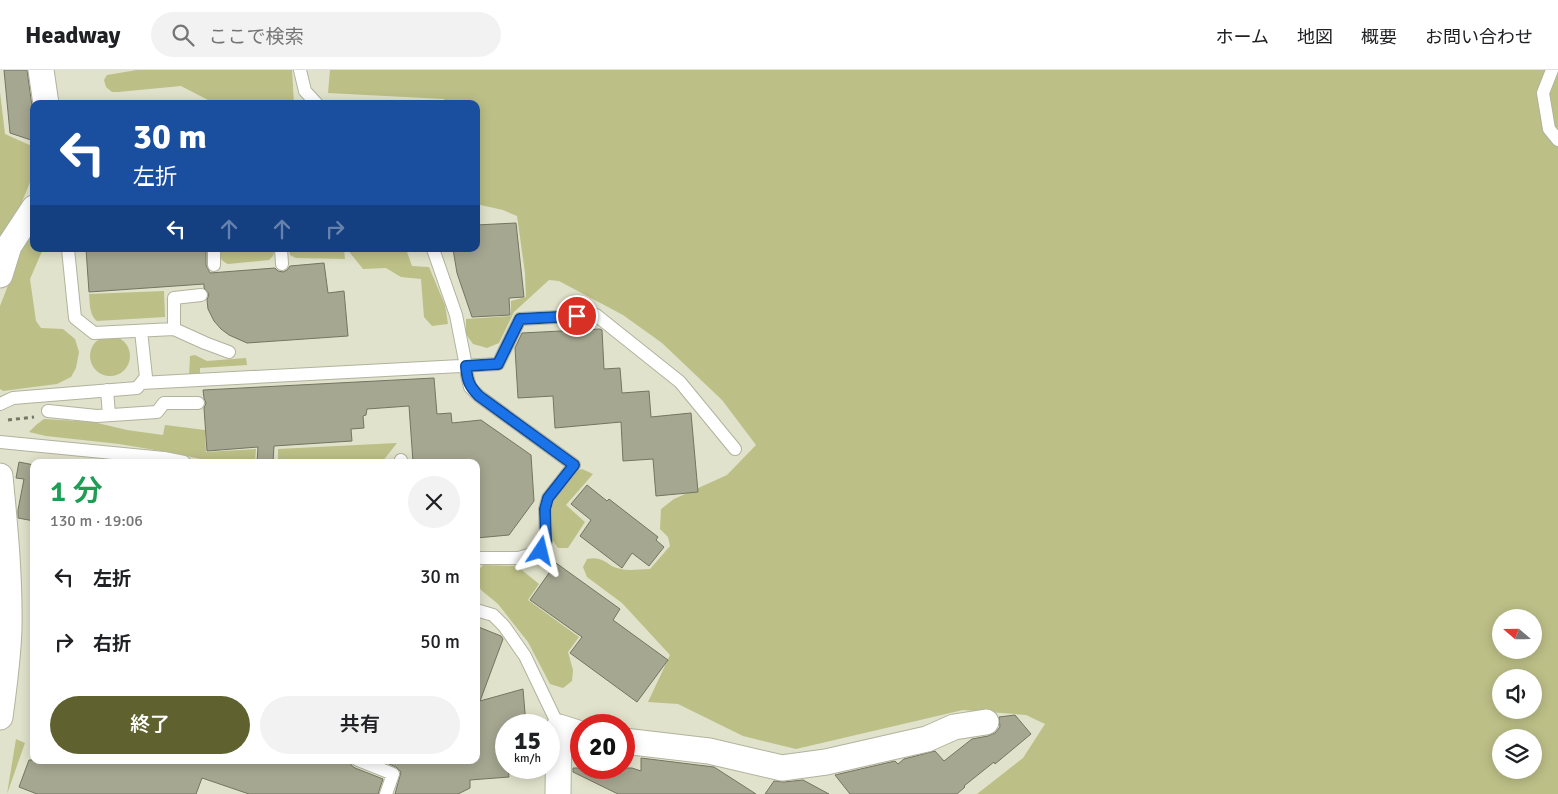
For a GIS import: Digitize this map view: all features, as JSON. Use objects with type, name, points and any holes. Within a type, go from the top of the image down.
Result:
[{"type":"street","points":[[41,70],[45,100]]},
{"type":"street","points":[[0,275],[9,246],[30,214]]},
{"type":"street","points":[[0,476],[3,541],[9,601],[0,717]]},
{"type":"street","points":[[635,742],[709,751],[782,768],[826,762],[927,739],[954,727],[986,722]]},
{"type":"street","points":[[559,793],[570,730]]},
{"type":"lane","points":[[300,70],[306,91],[314,100]]},
{"type":"lane","points":[[1552,70],[1543,93],[1549,129],[1558,140]]},
{"type":"lane","points":[[68,252],[75,318],[94,333],[174,329],[205,344],[229,352]]},
{"type":"lane","points":[[214,252],[214,265]]},
{"type":"lane","points":[[281,252],[282,264]]},
{"type":"lane","points":[[434,252],[456,315],[470,387],[479,396],[574,465],[548,498],[545,509],[546,541],[541,551],[519,558],[480,558]]},
{"type":"lane","points":[[174,329],[174,298],[201,295]]},
{"type":"lane","points":[[141,383],[498,364],[520,319],[596,315],[680,382],[735,449]]},
{"type":"lane","points":[[0,404],[13,398],[137,388],[146,377],[141,331]]},
{"type":"lane","points":[[107,390],[109,415]]},
{"type":"lane","points":[[48,411],[97,416],[157,412],[164,403],[198,402]]},
{"type":"lane","points":[[0,442],[169,459]]},
{"type":"lane","points":[[480,611],[492,615],[504,626],[526,656],[570,730]]},
{"type":"lane","points":[[368,764],[393,774],[386,794]]},
{"type":"path","points":[[0,421],[30,418],[48,411]]},
{"type":"green space","points":[[137,70],[292,70],[294,100],[208,100],[181,86],[112,92],[106,87],[104,80],[107,75]]},
{"type":"green space","points":[[330,70],[1558,70],[1558,794],[977,794],[1023,758],[1045,724],[1026,715],[963,710],[796,749],[743,736],[678,704],[648,702],[670,655],[622,603],[587,577],[583,567],[587,559],[593,558],[621,569],[650,569],[670,546],[668,537],[660,529],[661,509],[674,499],[727,475],[756,445],[722,400],[662,343],[623,315],[559,281],[549,280],[514,312],[499,343],[487,348],[473,344],[466,334],[466,319],[511,316],[511,301],[526,297],[525,273],[517,216],[503,210],[480,205],[480,100],[444,100],[328,93]]},
{"type":"green space","points":[[0,92],[5,134],[30,145],[30,183],[0,254]]},
{"type":"green space","points":[[30,237],[30,252],[42,252],[30,279],[36,321],[41,328],[63,329],[75,339],[79,352],[76,368],[71,377],[57,384],[3,391],[0,389],[0,306],[21,252]]},
{"type":"green space","points":[[219,252],[274,252],[269,260],[228,264],[220,258]]},
{"type":"green space","points":[[290,252],[344,252],[345,259],[296,258],[290,255]]},
{"type":"green space","points":[[349,252],[407,252],[412,266],[429,267],[445,305],[448,324],[432,326],[424,317],[421,279],[401,277],[386,268],[363,269]]},
{"type":"green space","points":[[164,291],[165,317],[97,321],[91,312],[89,294]]},
{"type":"green space","points":[[110,336],[124,342],[130,356],[124,370],[110,376],[96,370],[90,356],[96,342]]},
{"type":"green space","points":[[195,355],[207,361],[246,358],[247,365],[200,368],[200,375],[189,376],[190,356]]},
{"type":"green space","points":[[44,419],[93,422],[127,430],[163,435],[165,425],[205,430],[206,452],[256,449],[255,459],[200,459],[119,444],[46,436],[29,432]]},
{"type":"green space","points":[[397,443],[384,459],[278,459],[278,449]]},
{"type":"green space","points":[[582,469],[593,474],[566,505],[585,522],[568,548],[558,548],[551,538],[551,510],[555,496],[572,472]]},
{"type":"green space","points":[[483,565],[517,566],[539,584],[528,600],[579,637],[568,652],[573,670],[572,681],[563,688],[550,684],[528,642],[498,604],[481,590],[480,568]]},
{"type":"green space","points":[[16,739],[25,743],[7,794]]},
{"type":"building","points":[[4,70],[27,70],[31,100],[30,140],[10,133]]},
{"type":"building","points":[[516,223],[524,297],[509,298],[510,315],[472,317],[457,273],[454,252],[480,252],[480,225]]},
{"type":"building","points":[[86,252],[206,252],[206,265],[210,273],[275,268],[283,272],[290,266],[324,263],[328,293],[344,291],[348,336],[247,343],[229,335],[214,321],[208,309],[207,300],[209,294],[204,288],[204,284],[89,292]]},
{"type":"building","points":[[602,330],[604,369],[620,368],[622,393],[649,391],[651,417],[691,413],[698,492],[656,496],[653,459],[623,461],[621,422],[555,428],[553,396],[518,398],[515,348],[522,333]]},
{"type":"building","points":[[434,378],[437,414],[451,413],[452,423],[481,420],[531,455],[534,501],[509,535],[480,538],[480,459],[413,459],[409,406],[367,409],[366,415],[363,416],[364,428],[351,429],[352,441],[274,446],[273,459],[257,459],[258,447],[207,451],[204,408],[206,403],[203,390]]},
{"type":"building","points":[[19,462],[30,464],[30,520],[18,518],[24,479],[16,478]]},
{"type":"building","points":[[587,485],[607,501],[609,499],[658,537],[656,540],[664,547],[649,566],[632,553],[622,568],[580,536],[591,520],[571,504]]},
{"type":"building","points":[[556,563],[620,609],[613,620],[668,660],[637,702],[570,653],[582,637],[530,600]]},
{"type":"building","points":[[480,628],[501,636],[503,639],[480,701]]},
{"type":"building","points":[[523,689],[525,714],[495,714],[495,778],[470,780],[470,788],[458,794],[395,794],[401,772],[389,764],[480,764],[480,701]]},
{"type":"building","points":[[1015,715],[1031,734],[995,764],[994,762],[964,786],[957,794],[850,794],[835,775],[895,761],[898,764],[904,759],[935,751],[944,761],[972,739],[995,733],[1000,727],[999,717]]},
{"type":"building","points":[[641,758],[714,767],[756,794],[618,794],[587,779],[635,779],[635,769],[641,771]]},
{"type":"building","points":[[29,760],[30,764],[351,764],[355,768],[383,779],[378,794],[249,794],[202,778],[196,794],[37,794],[19,787]]},
{"type":"building","points":[[803,780],[829,794],[765,794],[774,781]]},
{"type":"route","points":[[541,551],[546,541],[545,509],[548,498],[574,465],[479,396],[470,387],[466,366],[498,364],[520,319],[577,316]]}]
